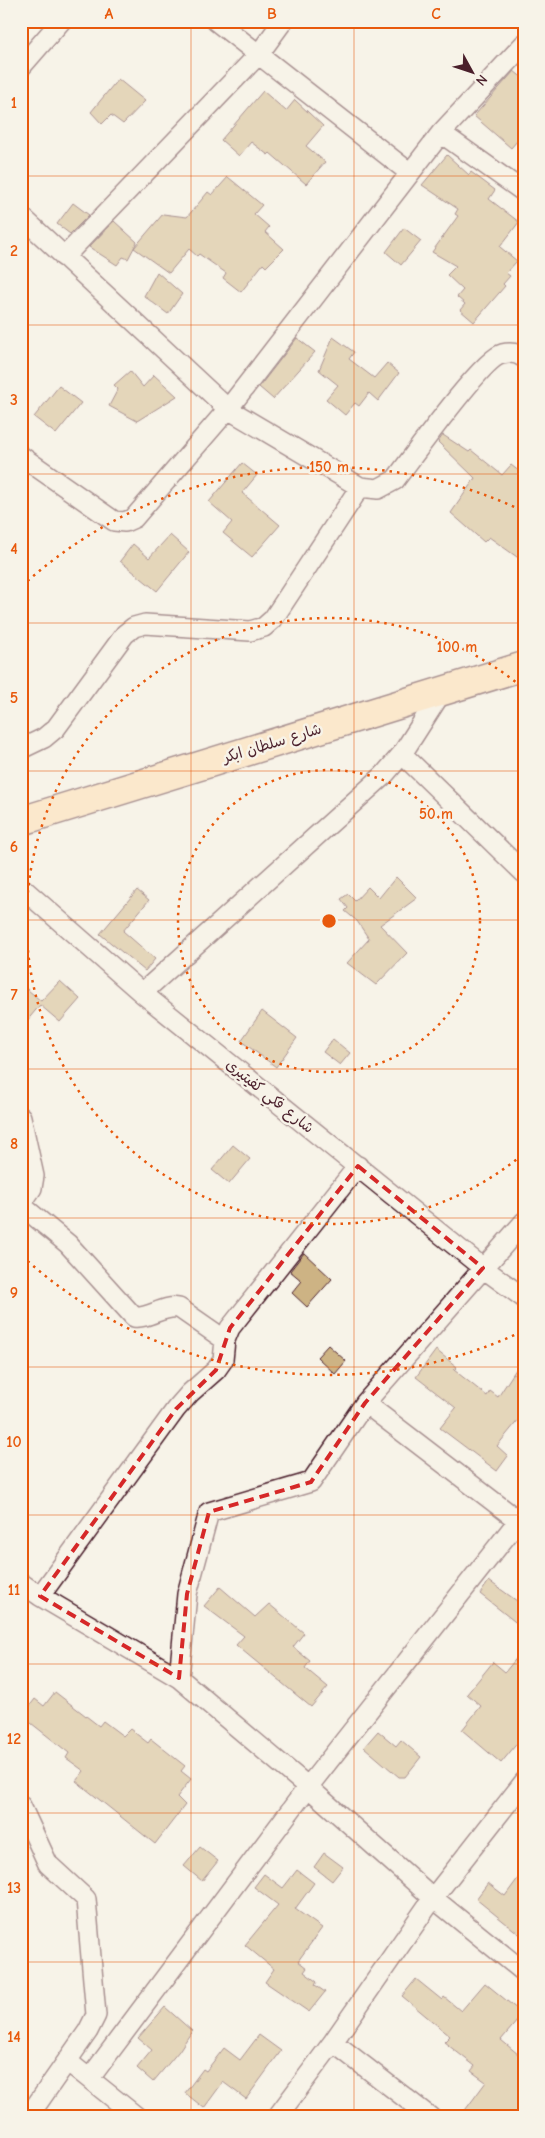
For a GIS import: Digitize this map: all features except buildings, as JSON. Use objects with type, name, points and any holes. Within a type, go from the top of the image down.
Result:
[{"type":"highway","name":"شارع سلطان ابكر","points":[[21,821],[524,666]]},
{"type":"street","points":[[21,68],[61,21]]},
{"type":"street","points":[[216,21],[410,173]]},
{"type":"street","points":[[64,257],[259,54],[283,21]]},
{"type":"street","points":[[21,456],[114,520],[125,522],[134,518],[228,409],[441,133],[524,44]]},
{"type":"street","points":[[441,133],[524,192]]},
{"type":"street","points":[[21,216],[228,409],[360,487],[378,489],[395,480],[482,369],[501,354],[518,353],[524,358]]},
{"type":"street","points":[[21,749],[44,738],[56,728],[125,634],[134,627],[145,624],[250,631],[264,627],[273,619],[360,487]]},
{"type":"street","points":[[142,993],[384,775],[402,754],[443,690]]},
{"type":"street","points":[[402,754],[524,872]]},
{"type":"street","name":"شارع فكي كفيتيرى","points":[[21,887],[142,993],[483,1268],[524,1298]]},
{"type":"street","points":[[21,1116],[34,1176],[32,1188],[21,1204],[68,1244],[134,1317],[140,1318],[172,1306],[179,1308],[225,1340]]},
{"type":"street","points":[[40,1596],[176,1409],[190,1393],[216,1370],[223,1360],[225,1340],[230,1328],[358,1166]]},
{"type":"street","points":[[179,1678],[187,1594],[209,1512],[311,1482],[365,1403],[524,1222]]},
{"type":"street","points":[[90,2078],[308,1787],[521,1523],[365,1403]]},
{"type":"street","points":[[21,1583],[179,1678],[308,1787],[432,1898],[524,1972]]},
{"type":"street","points":[[277,2117],[333,2042],[432,1898],[524,1782]]},
{"type":"street","points":[[21,1806],[48,1864],[86,1899],[96,2015],[88,2031],[28,2117]]},
{"type":"street","points":[[333,2042],[430,2117]]},
{"type":"street","points":[[67,2061],[137,2117]]},
{"type":"highlighted area","points":[[358,1166],[483,1268],[365,1403],[311,1482],[209,1512],[187,1594],[179,1678],[40,1596],[176,1409],[216,1370],[230,1328]]}]
